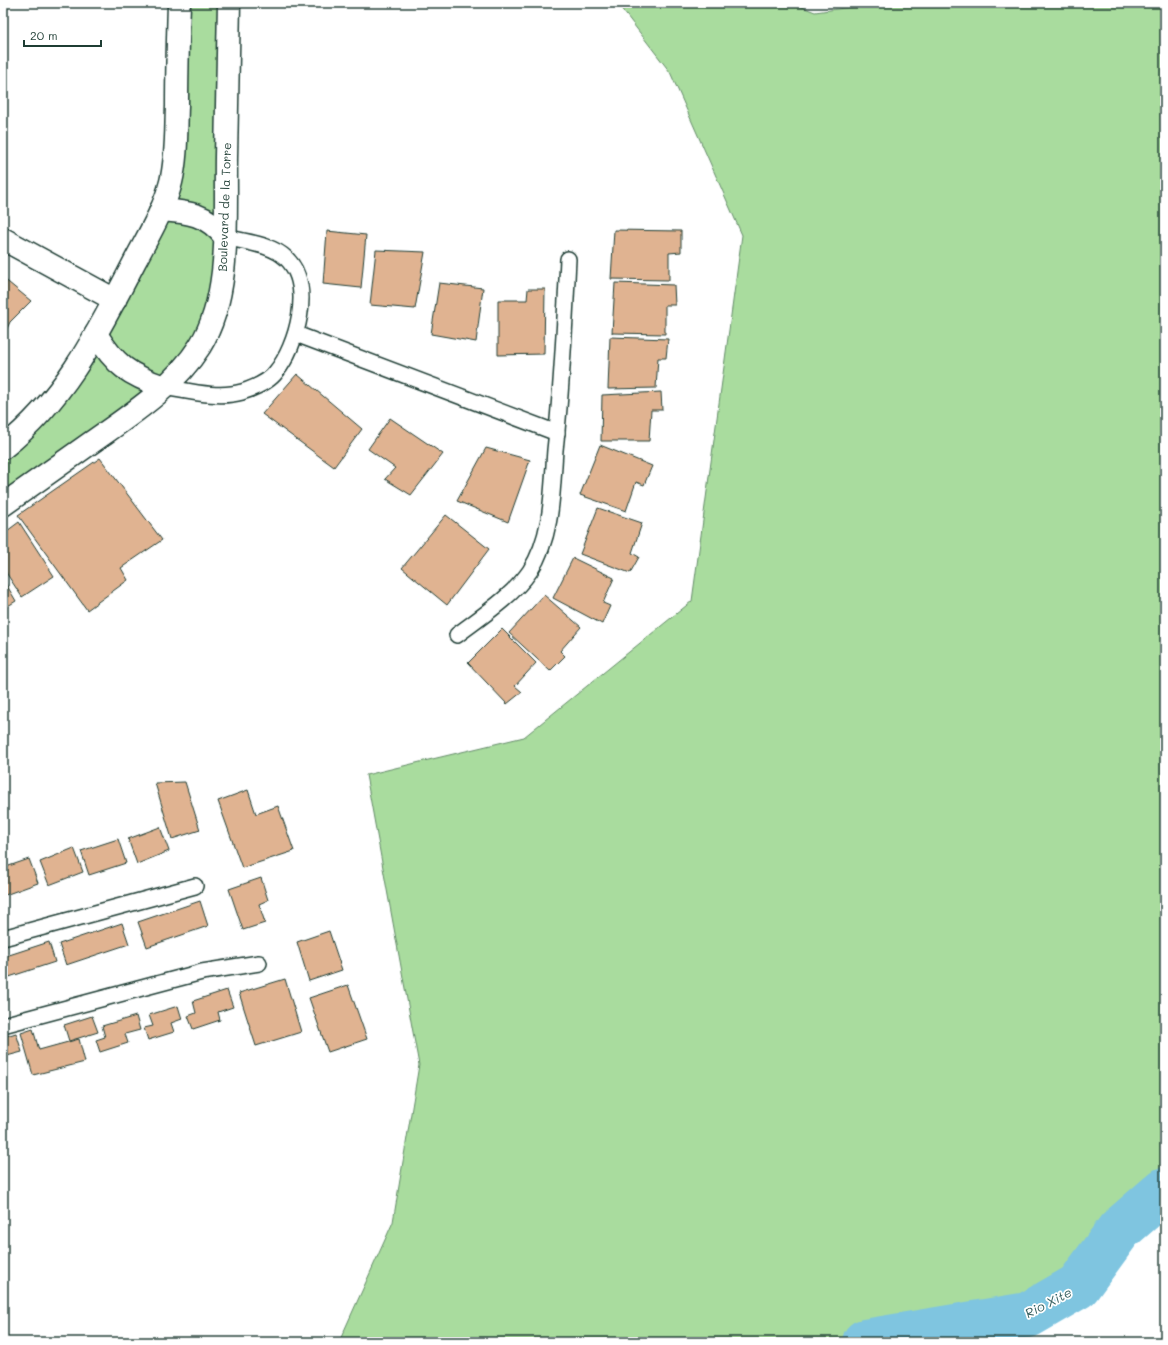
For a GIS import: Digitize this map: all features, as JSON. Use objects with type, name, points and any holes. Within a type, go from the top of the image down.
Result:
[{"type":"street","points":[[3,448],[20,434],[46,408],[70,378],[96,334],[161,210],[171,182],[175,156],[178,3]]},
{"type":"street","name":"Boulevard de la Torre","points":[[3,505],[132,414],[164,387],[183,368],[200,346],[214,315],[221,282],[225,237],[229,3]]},
{"type":"street","points":[[161,210],[195,214],[208,220],[225,237]]},
{"type":"street","points":[[3,239],[114,300]]},
{"type":"street","points":[[96,334],[109,355],[130,372],[164,387]]},
{"type":"lane","points":[[164,387],[205,394],[224,394],[242,392],[263,384],[276,373],[296,334],[300,311],[301,291],[297,273],[287,258],[266,246],[225,237]]},
{"type":"lane","points":[[457,635],[505,598],[529,572],[541,549],[552,506],[568,259]]},
{"type":"lane","points":[[296,334],[557,433]]},
{"type":"lane","points":[[3,938],[195,886]]},
{"type":"lane","points":[[3,1025],[202,972],[259,963]]},
{"type":"green space","points":[[179,3],[230,3],[225,237],[200,346],[3,505],[3,448],[47,408],[161,210]]},
{"type":"green space","points":[[617,3],[792,3],[815,12],[881,3],[1165,3],[1165,1190],[1119,1230],[1078,1286],[1028,1315],[865,1342],[339,1342],[393,1222],[419,1065],[366,775],[524,737],[692,601],[742,235],[670,72]]},
{"type":"building","points":[[614,230],[681,231],[681,252],[669,253],[669,280],[611,279]]},
{"type":"building","points":[[327,231],[366,235],[361,288],[323,284]]},
{"type":"building","points":[[376,250],[425,252],[415,309],[370,305]]},
{"type":"building","points":[[3,278],[31,301],[10,322],[3,337]]},
{"type":"building","points":[[439,283],[483,288],[476,342],[431,334]]},
{"type":"building","points":[[615,283],[674,285],[675,305],[665,305],[665,334],[612,333]]},
{"type":"building","points":[[528,289],[545,289],[544,354],[498,355],[498,300],[527,300]]},
{"type":"building","points":[[610,337],[668,339],[666,358],[658,358],[656,388],[608,389]]},
{"type":"building","points":[[297,374],[362,429],[334,467],[262,414]]},
{"type":"building","points":[[661,392],[662,410],[651,410],[649,441],[601,441],[602,395]]},
{"type":"building","points":[[390,418],[443,454],[411,495],[385,479],[395,468],[368,449]]},
{"type":"building","points":[[600,445],[652,466],[644,485],[636,482],[626,511],[580,495]]},
{"type":"building","points":[[486,448],[530,460],[508,522],[457,501]]},
{"type":"building","points":[[100,458],[162,540],[121,568],[128,580],[87,610],[18,515]]},
{"type":"building","points":[[598,508],[642,523],[632,553],[639,557],[630,573],[580,554]]},
{"type":"building","points":[[446,515],[489,549],[447,605],[402,568]]},
{"type":"building","points":[[19,522],[54,576],[22,597],[3,568],[3,534]]},
{"type":"building","points":[[573,558],[614,578],[603,603],[610,606],[602,624],[553,598]]},
{"type":"building","points":[[3,579],[16,601],[3,609]]},
{"type":"building","points":[[544,595],[581,627],[560,651],[565,656],[550,671],[509,633]]},
{"type":"building","points":[[502,629],[536,663],[515,686],[522,692],[507,704],[468,663]]},
{"type":"building","points":[[185,782],[200,830],[172,839],[155,783]]},
{"type":"building","points":[[248,790],[256,814],[278,806],[294,851],[242,868],[218,801]]},
{"type":"building","points":[[160,827],[169,851],[137,864],[128,839]]},
{"type":"building","points":[[118,839],[126,863],[89,875],[81,851]]},
{"type":"building","points":[[74,848],[83,872],[49,885],[40,862]]},
{"type":"building","points":[[29,859],[38,883],[5,895],[3,889],[3,868]]},
{"type":"building","points":[[261,878],[268,900],[259,904],[265,923],[243,930],[229,889]]},
{"type":"building","points":[[200,901],[208,926],[147,947],[138,922]]},
{"type":"building","points":[[122,923],[129,944],[66,965],[59,944]]},
{"type":"building","points":[[329,931],[342,970],[309,981],[297,942]]},
{"type":"building","points":[[49,942],[55,962],[3,979],[3,957]]},
{"type":"building","points":[[285,979],[301,1032],[256,1046],[239,993]]},
{"type":"building","points":[[348,985],[367,1039],[328,1052],[309,998]]},
{"type":"building","points":[[227,990],[233,1007],[218,1012],[220,1020],[193,1029],[188,1016],[196,1013],[193,1001]]},
{"type":"building","points":[[178,1006],[182,1019],[171,1023],[174,1032],[148,1040],[144,1028],[153,1026],[149,1015]]},
{"type":"building","points":[[92,1016],[98,1032],[69,1041],[64,1025]]},
{"type":"building","points":[[136,1016],[140,1030],[125,1034],[128,1043],[100,1052],[96,1040],[105,1037],[102,1026]]},
{"type":"building","points":[[33,1029],[39,1050],[79,1039],[85,1062],[33,1075],[21,1033]]},
{"type":"building","points":[[16,1033],[22,1052],[3,1057],[3,1037]]},
{"type":"waterway","name":"Rio Xite","points":[[865,1342],[1028,1315],[1078,1286],[1119,1230],[1165,1190]]}]
